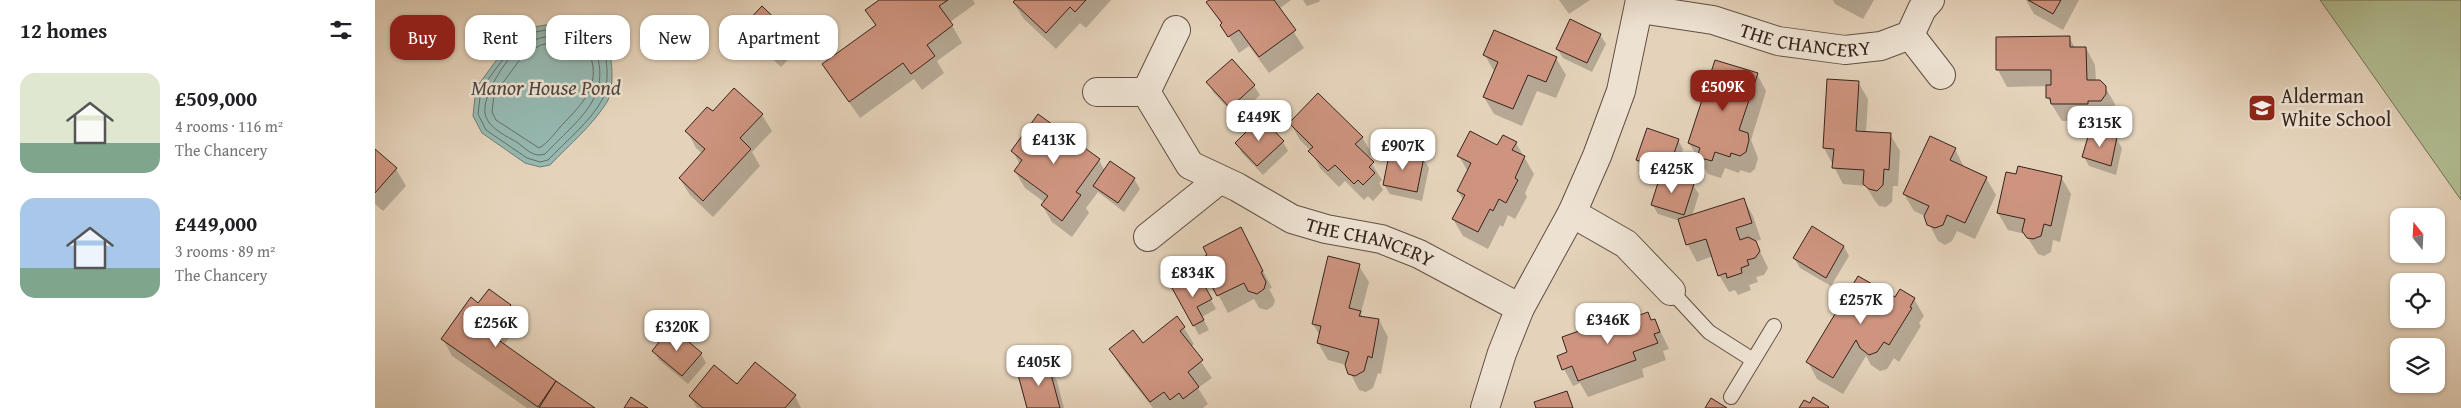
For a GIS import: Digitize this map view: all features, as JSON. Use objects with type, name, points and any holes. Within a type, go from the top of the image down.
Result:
[{"type":"street","points":[[1930,0],[1922,9],[1910,35],[1941,75]]},
{"type":"street","name":"THE CHANCERY","points":[[1485,408],[1501,354],[1519,308],[1572,213],[1597,156],[1621,91],[1640,5],[1713,20],[1778,42],[1845,50],[1881,46],[1910,35]]},
{"type":"street","points":[[1097,92],[1146,92],[1176,30]]},
{"type":"street","name":"THE CHANCERY","points":[[1146,92],[1191,165],[1292,219],[1326,229],[1381,239],[1419,254],[1519,308]]},
{"type":"street","points":[[1148,238],[1219,180]]},
{"type":"street","points":[[1572,213],[1626,244],[1671,291]]},
{"type":"lane","points":[[1671,291],[1709,332],[1753,360]]},
{"type":"lane","points":[[1731,397],[1774,326]]},
{"type":"green space","points":[[2320,0],[2461,0],[2461,200]]},
{"type":"water","name":"Manor House Pond","points":[[546,25],[546,60],[611,60],[612,66],[610,95],[601,111],[550,165],[540,167],[525,163],[482,133],[473,116],[476,88],[497,60],[536,60],[536,27]]},
{"type":"building","points":[[879,0],[948,0],[939,6],[953,25],[927,45],[935,56],[911,74],[903,63],[849,102],[822,64],[828,60],[838,60],[838,52],[876,25],[865,10]]},
{"type":"building","points":[[1015,0],[1086,0],[1075,12],[1070,7],[1046,33],[1013,2]]},
{"type":"building","points":[[1209,0],[1274,0],[1296,30],[1259,57],[1239,30],[1228,37],[1220,25],[1222,23],[1206,2]]},
{"type":"building","points":[[2028,0],[2061,0],[2053,14]]},
{"type":"building","points":[[762,6],[771,15],[753,15]]},
{"type":"building","points":[[1570,19],[1601,34],[1587,63],[1556,49]]},
{"type":"building","points":[[1494,30],[1557,57],[1546,82],[1528,75],[1513,109],[1483,97],[1498,62],[1483,55]]},
{"type":"building","points":[[2070,36],[2070,47],[2086,47],[2087,80],[2100,80],[2106,86],[2106,94],[2101,101],[2088,101],[2088,104],[2051,104],[2050,98],[2046,98],[2046,85],[2051,85],[2051,70],[1996,70],[1996,37]]},
{"type":"building","points":[[1232,59],[1255,85],[1230,108],[1206,82]]},
{"type":"building","points":[[1715,60],[1758,73],[1739,130],[1748,133],[1749,140],[1746,152],[1740,156],[1731,153],[1730,157],[1715,152],[1712,161],[1697,157],[1700,148],[1688,143]]},
{"type":"building","points":[[1827,79],[1859,81],[1856,131],[1891,133],[1889,170],[1884,169],[1883,185],[1877,191],[1869,189],[1863,184],[1864,170],[1832,168],[1834,149],[1823,148]]},
{"type":"building","points":[[734,88],[763,114],[740,138],[751,149],[703,201],[679,178],[705,149],[685,131],[707,107],[713,111]]},
{"type":"building","points":[[1318,93],[1363,137],[1355,144],[1374,162],[1369,167],[1375,173],[1363,185],[1358,180],[1354,184],[1335,165],[1328,171],[1308,151],[1313,147],[1289,123]]},
{"type":"building","points":[[1038,114],[1100,159],[1076,192],[1081,195],[1062,221],[1041,205],[1048,196],[1014,171],[1022,160],[1011,151]]},
{"type":"building","points":[[1261,117],[1284,141],[1257,166],[1235,143]]},
{"type":"building","points":[[1647,128],[1679,139],[1668,171],[1636,160]]},
{"type":"building","points":[[2090,130],[2117,137],[2111,166],[2082,157]]},
{"type":"building","points":[[1470,131],[1497,145],[1503,135],[1517,142],[1512,150],[1525,156],[1515,178],[1518,180],[1506,203],[1499,199],[1493,211],[1490,209],[1478,232],[1452,219],[1465,195],[1457,191],[1471,163],[1457,156]]},
{"type":"building","points":[[1930,136],[1956,148],[1950,160],[1987,177],[1965,223],[1947,215],[1943,225],[1935,228],[1927,225],[1924,216],[1929,206],[1903,194]]},
{"type":"building","points":[[375,149],[397,168],[375,193]]},
{"type":"building","points":[[1390,150],[1424,157],[1417,192],[1383,185]]},
{"type":"building","points":[[1110,161],[1135,178],[1118,203],[1093,186]]},
{"type":"building","points":[[2018,166],[2062,176],[2051,226],[2044,224],[2041,236],[2033,239],[2027,238],[2022,231],[2025,219],[1997,213],[2006,172],[2016,174]]},
{"type":"building","points":[[1661,173],[1694,184],[1684,215],[1651,205]]},
{"type":"building","points":[[1744,198],[1752,223],[1736,228],[1740,240],[1748,237],[1756,241],[1760,251],[1755,258],[1747,260],[1749,265],[1741,268],[1742,273],[1727,278],[1726,273],[1718,276],[1706,239],[1686,245],[1678,219]]},
{"type":"building","points":[[1812,226],[1844,246],[1826,278],[1793,258]]},
{"type":"building","points":[[1241,227],[1263,271],[1261,272],[1266,282],[1264,289],[1257,294],[1248,291],[1244,283],[1217,296],[1198,260],[1207,255],[1203,247]]},
{"type":"building","points":[[1328,256],[1360,264],[1349,308],[1361,311],[1359,316],[1379,319],[1372,358],[1368,356],[1364,371],[1355,376],[1348,374],[1345,365],[1349,352],[1317,343],[1321,326],[1312,324]]},
{"type":"building","points":[[1198,274],[1212,299],[1197,307],[1204,320],[1193,326],[1172,288]]},
{"type":"building","points":[[1858,276],[1895,297],[1900,289],[1915,298],[1910,307],[1912,308],[1889,345],[1884,342],[1877,352],[1869,355],[1860,348],[1856,340],[1833,378],[1806,362]]},
{"type":"building","points":[[489,289],[511,305],[490,334],[556,381],[538,407],[441,339],[471,297],[478,303]]},
{"type":"building","points":[[1648,312],[1651,320],[1655,319],[1660,332],[1654,334],[1658,343],[1633,352],[1636,360],[1578,381],[1572,366],[1562,370],[1557,356],[1567,352],[1562,337],[1622,316],[1623,321]]},
{"type":"building","points":[[1177,316],[1185,327],[1180,331],[1203,360],[1188,372],[1199,387],[1183,399],[1179,393],[1170,400],[1164,392],[1150,402],[1109,349],[1133,330],[1143,343]]},
{"type":"building","points":[[671,327],[702,353],[682,376],[652,351]]},
{"type":"building","points":[[755,362],[796,395],[785,408],[703,408],[689,396],[714,365],[737,384]]},
{"type":"building","points":[[1048,363],[1060,408],[1027,408],[1017,371]]},
{"type":"building","points":[[556,381],[595,408],[539,408]]},
{"type":"building","points":[[1567,391],[1573,408],[1536,408],[1534,402]]},
{"type":"building","points":[[631,397],[648,408],[624,408]]},
{"type":"building","points":[[1813,397],[1829,407],[1799,408],[1804,400],[1810,403]]},
{"type":"building","points":[[1711,398],[1727,408],[1705,408]]},
{"type":"place","name":"Alderman White School","points":[[2262,108]]}]
